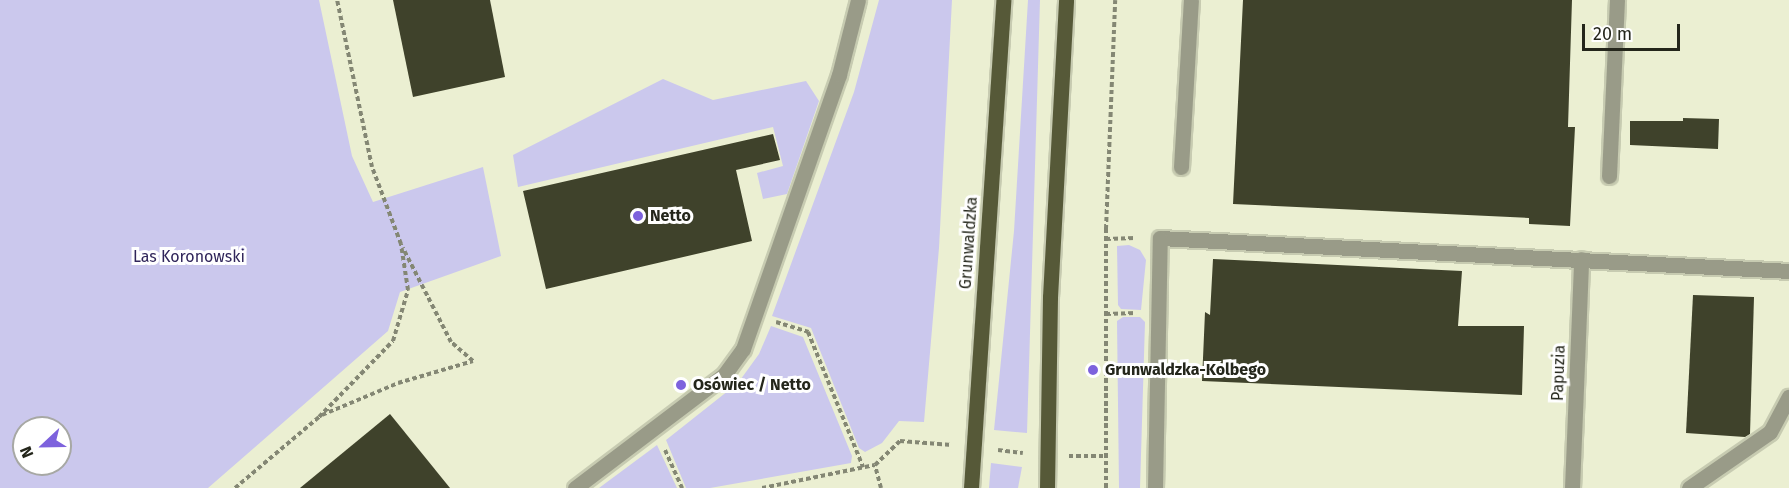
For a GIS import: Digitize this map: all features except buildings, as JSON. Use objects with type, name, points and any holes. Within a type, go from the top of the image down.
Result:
[{"type":"main road","name":"Grunwaldzka","points":[[971,488],[1004,0]]},
{"type":"main road","points":[[1047,488],[1050,297],[1065,0]]},
{"type":"street","points":[[575,488],[724,375],[743,349],[839,75],[858,0]]},
{"type":"street","points":[[1181,167],[1191,0]]},
{"type":"street","points":[[1609,176],[1617,0]]},
{"type":"street","points":[[1155,488],[1160,238],[1789,271]]},
{"type":"street","name":"Papuzia","points":[[1572,488],[1581,259]]},
{"type":"street","points":[[1689,488],[1770,432],[1789,397]]},
{"type":"path","points":[[319,417],[398,383],[473,361],[451,342],[401,244],[372,167],[337,0]]},
{"type":"path","points":[[1107,488],[1106,229],[1115,0]]},
{"type":"path","points":[[235,488],[319,417],[393,340],[408,290],[401,244]]},
{"type":"path","points":[[754,315],[808,332],[863,467]]},
{"type":"path","points":[[655,427],[682,488]]},
{"type":"path","points":[[762,488],[875,465],[881,488]]},
{"type":"green space","name":"Las Koronowski","points":[[0,0],[319,0],[352,156],[373,202],[483,167],[501,256],[400,292],[388,331],[208,488],[0,488]]},
{"type":"green space","points":[[879,0],[952,0],[939,248],[924,422],[899,421],[882,443],[865,452],[859,448],[811,328],[772,316],[854,92]]},
{"type":"green space","points":[[1028,0],[1040,0],[1027,433],[994,430],[1014,231]]},
{"type":"green space","points":[[663,79],[713,100],[806,81],[819,101],[787,194],[763,199],[757,173],[783,166],[773,127],[518,187],[513,155]]},
{"type":"green space","points":[[1129,245],[1140,250],[1146,260],[1141,310],[1121,309],[1118,305],[1117,246]]},
{"type":"green space","points":[[1123,317],[1140,317],[1145,322],[1140,488],[1119,488],[1117,321]]},
{"type":"green space","points":[[771,326],[803,337],[852,456],[851,463],[710,488],[686,488],[666,440],[738,383],[759,354]]},
{"type":"green space","points":[[657,445],[677,488],[599,488]]},
{"type":"green space","points":[[991,463],[1022,467],[1018,488],[989,488]]},
{"type":"place","name":"Netto","points":[[638,216]]},
{"type":"place","name":"Grunwaldzka-Kolbego","points":[[1093,370]]},
{"type":"place","name":"Osówiec / Netto","points":[[681,385]]}]
